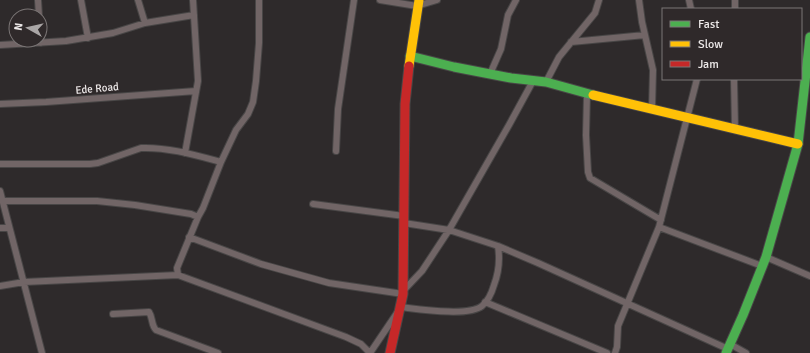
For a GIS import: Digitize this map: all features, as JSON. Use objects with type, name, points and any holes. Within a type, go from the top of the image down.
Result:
[{"type":"street","points":[[81,0],[88,38]]},
{"type":"street","points":[[138,0],[145,23]]},
{"type":"street","points":[[185,153],[198,81],[193,0]]},
{"type":"street","points":[[178,275],[177,268],[221,162],[236,130],[248,114],[253,102],[256,81],[259,0]]},
{"type":"street","points":[[336,151],[338,109],[354,0]]},
{"type":"street","points":[[380,0],[418,3],[437,0]]},
{"type":"street","points":[[490,74],[501,49],[508,15],[516,0]]},
{"type":"street","points":[[546,82],[559,56],[595,13],[599,0]]},
{"type":"street","points":[[639,0],[653,70],[652,109]]},
{"type":"street","points":[[390,353],[403,292],[405,104],[418,3]]},
{"type":"street","points":[[48,42],[88,38],[113,33],[145,23],[194,15]]},
{"type":"street","points":[[570,42],[645,35]]},
{"type":"street","points":[[728,349],[766,257],[798,144],[810,37]]},
{"type":"street","points":[[410,56],[490,74],[546,82],[588,94],[798,144]]},
{"type":"street","points":[[615,353],[618,347],[618,326],[659,227],[697,80]]},
{"type":"street","points":[[734,80],[735,129]]},
{"type":"street","points":[[403,292],[422,270],[449,230],[533,81]]},
{"type":"street","name":"Ede Road","points":[[0,104],[196,91]]},
{"type":"street","points":[[588,94],[586,135],[588,172],[590,178],[661,220]]},
{"type":"street","points":[[0,164],[90,164],[141,148],[185,153],[221,162]]},
{"type":"street","points":[[0,191],[42,353]]},
{"type":"street","points":[[2,201],[97,201],[190,214],[198,217]]},
{"type":"street","points":[[313,204],[404,220],[449,230],[498,246],[728,349],[746,353]]},
{"type":"street","points":[[659,227],[762,266]]},
{"type":"street","points":[[0,228],[9,228]]},
{"type":"street","points":[[189,237],[262,264],[329,283],[403,292]]},
{"type":"street","points":[[400,309],[454,311],[471,310],[481,306],[492,293],[496,281],[500,259],[498,246]]},
{"type":"street","points":[[766,257],[810,276]]},
{"type":"street","points":[[0,286],[24,282],[178,275],[346,337],[361,344],[370,353],[400,309]]},
{"type":"street","points":[[485,302],[607,353]]},
{"type":"street","points":[[113,314],[149,312],[153,327],[156,330],[218,353]]},
{"type":"traffic: fast","points":[[726,353],[766,257],[798,144],[810,37]]},
{"type":"traffic: fast","points":[[410,56],[454,67],[511,78],[546,82],[593,95]]},
{"type":"traffic: slow","points":[[409,66],[419,0]]},
{"type":"traffic: slow","points":[[593,95],[798,144]]},
{"type":"traffic: jam","points":[[390,353],[403,294],[405,104],[409,66]]}]
